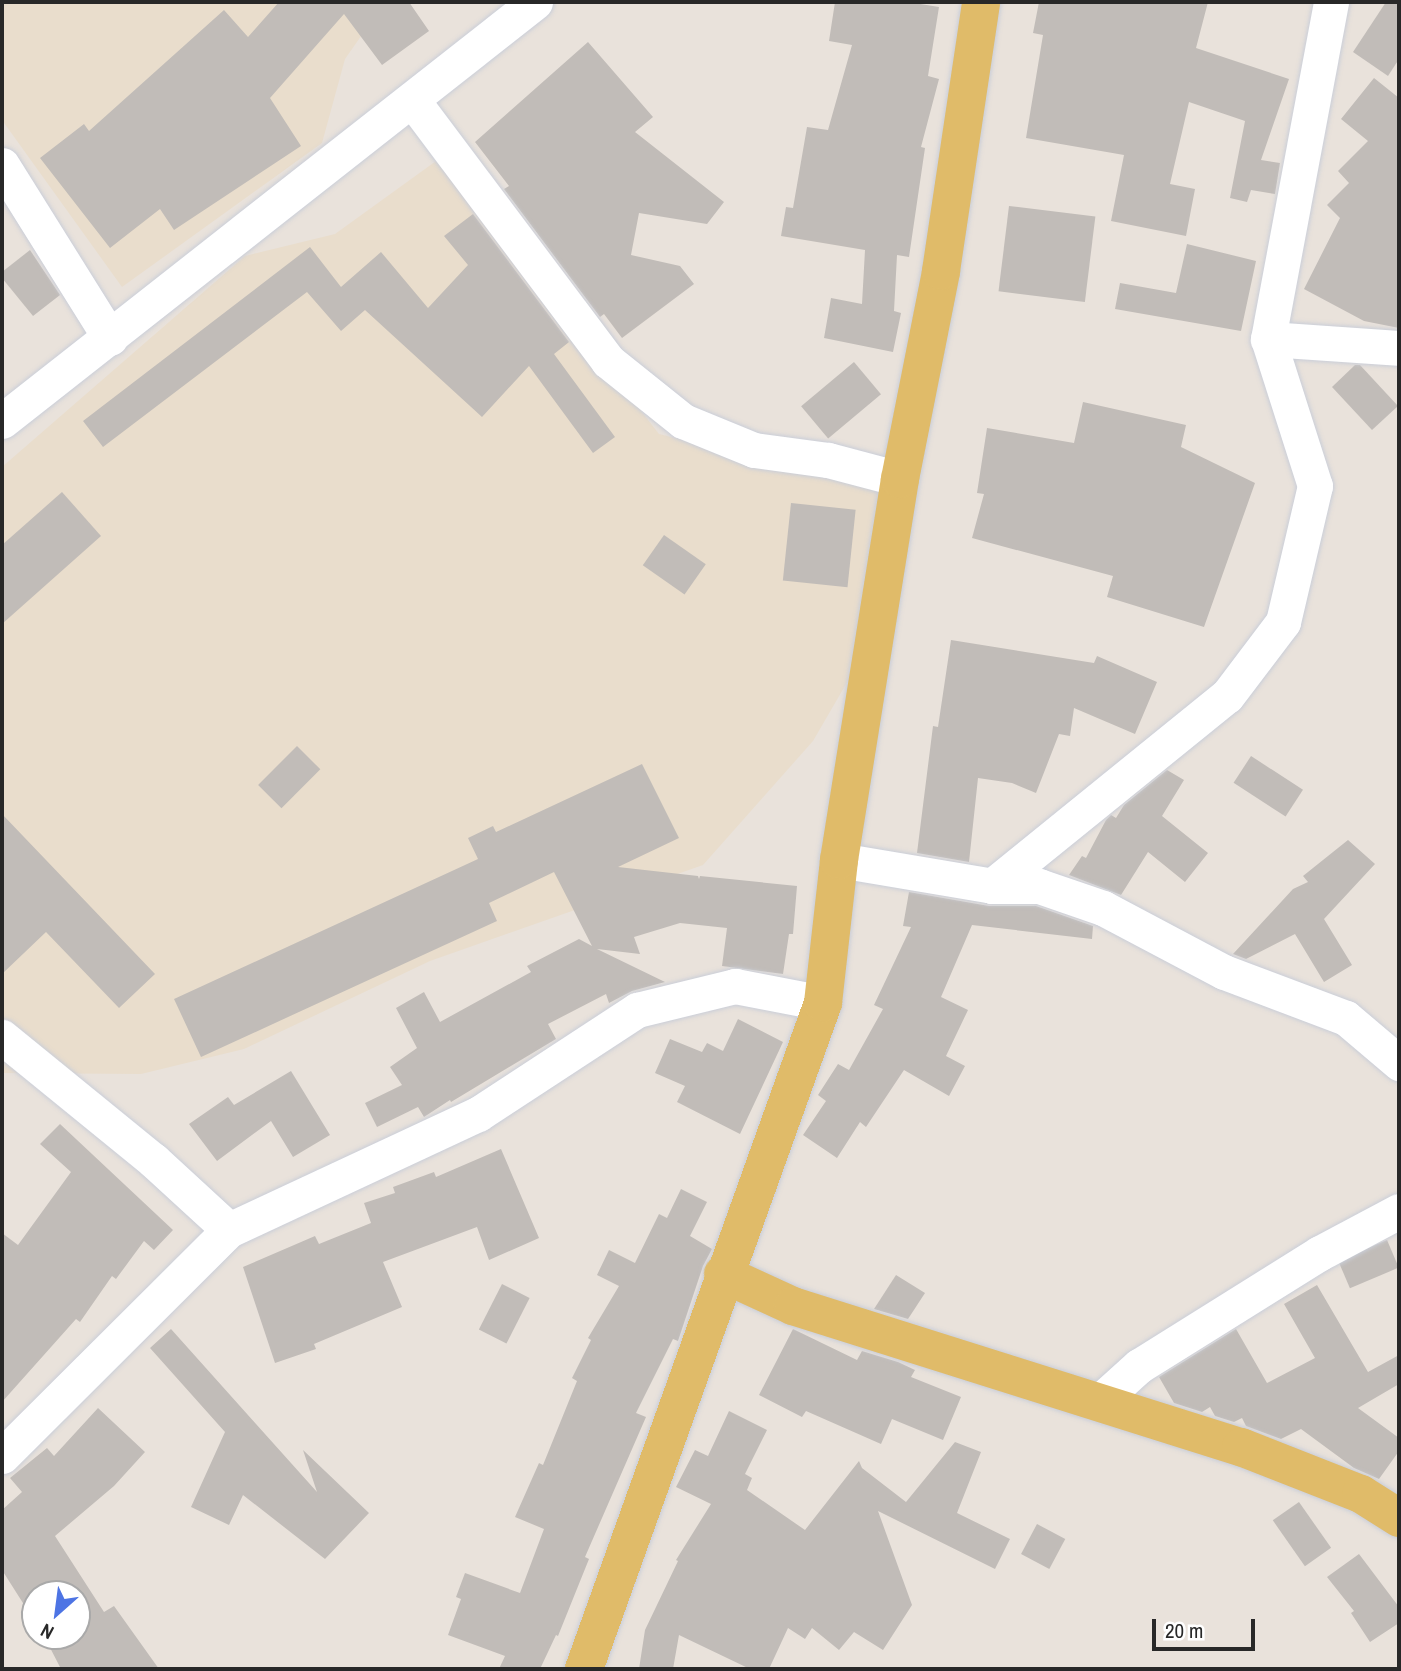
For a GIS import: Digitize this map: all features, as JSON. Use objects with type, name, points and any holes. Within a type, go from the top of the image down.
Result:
[{"type":"main road","points":[[584,1669],[723,1274],[823,1003],[839,860],[900,479],[941,271],[981,2]]},
{"type":"main road","points":[[723,1274],[793,1306],[1241,1447],[1361,1494],[1399,1518]]},
{"type":"street","points":[[2,421],[413,101],[535,2]]},
{"type":"street","points":[[992,886],[1227,696],[1283,622],[1315,486],[1268,339],[1331,2]]},
{"type":"street","points":[[413,101],[608,361],[683,421],[754,450],[828,460],[900,479]]},
{"type":"street","points":[[2,165],[110,338]]},
{"type":"street","points":[[1268,339],[1399,348]]},
{"type":"street","points":[[839,860],[992,886],[1039,886],[1103,908],[1224,972],[1346,1018],[1399,1063]]},
{"type":"street","points":[[2,1456],[229,1230],[478,1114],[637,1010],[735,986],[823,1003]]},
{"type":"street","points":[[2,1037],[153,1160],[229,1230]]},
{"type":"street","points":[[1099,1402],[1139,1366],[1320,1253],[1399,1211]]},
{"type":"shaded area","points":[[2,2],[385,2],[345,59],[322,143],[122,287],[2,120]]},
{"type":"shaded area","points":[[443,156],[659,434],[885,490],[860,660],[813,741],[703,865],[430,961],[244,1049],[141,1074],[2,1073],[2,467],[245,256],[335,234]]},
{"type":"building","points":[[279,2],[409,2],[429,31],[382,65],[344,14],[270,98],[301,146],[174,230],[160,209],[110,248],[40,158],[84,124],[89,131],[224,10],[248,37]]},
{"type":"building","points":[[835,2],[908,2],[939,7],[928,76],[939,79],[921,147],[925,148],[909,257],[897,255],[894,311],[901,313],[893,352],[824,338],[831,298],[862,304],[865,250],[781,236],[786,207],[793,208],[807,127],[828,130],[852,45],[829,41]]},
{"type":"building","points":[[1039,2],[1208,2],[1196,48],[1289,79],[1261,160],[1280,163],[1275,194],[1251,190],[1247,202],[1230,198],[1245,121],[1189,102],[1170,184],[1195,189],[1186,236],[1111,221],[1124,155],[1026,138],[1043,35],[1033,33]]},
{"type":"building","points":[[1386,2],[1399,2],[1399,59],[1388,76],[1353,52]]},
{"type":"building","points":[[588,42],[653,117],[635,132],[724,202],[707,224],[639,213],[631,255],[680,266],[694,284],[622,338],[604,314],[600,317],[504,189],[509,186],[475,142]]},
{"type":"building","points":[[1374,78],[1399,98],[1399,328],[1364,321],[1304,289],[1340,218],[1327,205],[1349,183],[1338,171],[1368,141],[1341,119]]},
{"type":"building","points":[[1009,206],[1095,217],[1085,302],[999,291]]},
{"type":"building","points":[[473,214],[569,342],[554,354],[615,437],[593,453],[529,366],[482,417],[365,310],[341,331],[307,292],[103,447],[83,421],[310,247],[341,287],[381,252],[428,308],[468,265],[444,236]]},
{"type":"building","points":[[1187,244],[1256,261],[1241,331],[1115,309],[1120,283],[1176,293]]},
{"type":"building","points":[[30,250],[60,295],[33,316],[2,278],[2,272]]},
{"type":"building","points":[[854,362],[881,394],[828,439],[801,406]]},
{"type":"building","points":[[1355,365],[1360,365],[1398,406],[1372,430],[1332,387]]},
{"type":"building","points":[[1083,402],[1186,425],[1181,447],[1255,483],[1204,627],[1107,597],[1113,576],[972,538],[984,494],[977,493],[987,428],[1074,443]]},
{"type":"building","points":[[62,492],[101,536],[2,624],[2,545]]},
{"type":"building","points":[[791,503],[856,510],[847,587],[783,581]]},
{"type":"building","points":[[664,535],[706,564],[685,595],[643,565]]},
{"type":"building","points":[[951,640],[1094,663],[1097,656],[1157,682],[1135,734],[1074,708],[1070,736],[1059,734],[1036,793],[1012,783],[978,778],[969,862],[917,853],[933,726],[938,727]]},
{"type":"building","points":[[297,746],[320,769],[281,808],[258,785]]},
{"type":"building","points":[[1251,756],[1303,790],[1286,817],[1234,783]]},
{"type":"building","points":[[642,764],[679,838],[618,867],[698,876],[699,879],[700,876],[797,886],[793,934],[789,934],[783,974],[722,966],[727,928],[680,923],[634,937],[640,954],[597,949],[665,982],[632,991],[609,1003],[606,994],[548,1024],[556,1039],[451,1102],[450,1100],[424,1117],[418,1107],[377,1127],[365,1103],[402,1085],[390,1067],[417,1048],[396,1008],[424,992],[440,1022],[531,972],[527,966],[579,939],[592,946],[554,872],[489,903],[497,921],[201,1057],[174,999],[478,859],[468,838],[493,826],[496,832]]},
{"type":"building","points":[[1167,770],[1184,780],[1162,816],[1208,853],[1185,882],[1148,852],[1121,895],[1069,875],[1082,856],[1086,858],[1106,820],[1111,815],[1116,818],[1124,805]]},
{"type":"building","points":[[2,814],[155,974],[119,1008],[46,932],[2,974]]},
{"type":"building","points":[[1348,840],[1375,864],[1324,919],[1352,965],[1324,982],[1295,934],[1246,959],[1233,954],[1293,889],[1308,882],[1303,876]]},
{"type":"building","points":[[909,892],[989,906],[1036,906],[1093,926],[1092,939],[972,925],[941,997],[968,1010],[946,1056],[965,1066],[949,1096],[904,1070],[866,1127],[860,1122],[837,1158],[803,1135],[826,1101],[818,1095],[838,1064],[849,1070],[883,1009],[874,1005],[911,927],[903,926]]},
{"type":"building","points":[[738,1019],[783,1042],[740,1134],[677,1102],[685,1086],[655,1073],[670,1039],[702,1052],[707,1043],[723,1051]]},
{"type":"building","points":[[291,1071],[330,1135],[293,1157],[271,1121],[217,1161],[189,1124],[228,1097],[234,1105]]},
{"type":"building","points":[[60,1124],[173,1230],[154,1250],[144,1241],[116,1279],[112,1276],[80,1322],[76,1319],[2,1402],[2,1233],[18,1245],[71,1172],[40,1144]]},
{"type":"building","points":[[501,1149],[539,1238],[489,1260],[477,1227],[383,1262],[402,1307],[314,1344],[316,1349],[275,1363],[243,1267],[315,1236],[319,1244],[371,1223],[364,1203],[395,1193],[393,1187],[434,1172],[436,1177]]},
{"type":"building","points":[[681,1189],[707,1202],[690,1236],[712,1249],[703,1266],[678,1341],[673,1339],[636,1413],[646,1417],[585,1557],[589,1559],[558,1636],[556,1635],[540,1669],[499,1669],[505,1656],[448,1635],[461,1599],[456,1597],[465,1573],[520,1593],[544,1529],[515,1517],[539,1463],[543,1465],[577,1381],[572,1378],[591,1340],[588,1338],[619,1286],[597,1275],[609,1250],[635,1263],[659,1214],[667,1218]]},
{"type":"building","points":[[1387,1240],[1399,1268],[1350,1288],[1338,1261]]},
{"type":"building","points":[[896,1275],[925,1293],[908,1319],[874,1309]]},
{"type":"building","points":[[502,1284],[530,1298],[506,1344],[479,1329]]},
{"type":"building","points":[[1317,1285],[1368,1372],[1399,1355],[1399,1384],[1358,1408],[1399,1438],[1399,1451],[1379,1479],[1354,1468],[1301,1429],[1281,1439],[1246,1426],[1242,1418],[1234,1422],[1215,1416],[1210,1407],[1202,1412],[1174,1403],[1159,1377],[1236,1329],[1267,1383],[1315,1358],[1284,1304]]},
{"type":"building","points":[[171,1329],[317,1492],[303,1450],[369,1513],[325,1559],[243,1495],[229,1525],[191,1507],[225,1432],[150,1348]]},
{"type":"building","points":[[793,1329],[857,1360],[862,1351],[898,1362],[915,1370],[911,1377],[961,1397],[943,1440],[892,1419],[881,1444],[806,1411],[802,1417],[759,1395]]},
{"type":"building","points":[[98,1408],[145,1452],[114,1486],[55,1536],[83,1580],[21,1580],[21,1600],[2,1570],[2,1510],[22,1492],[10,1478],[47,1448],[54,1456]]},
{"type":"building","points":[[729,1411],[767,1430],[745,1474],[752,1478],[747,1490],[805,1530],[859,1461],[862,1468],[906,1502],[955,1442],[981,1452],[957,1513],[1010,1539],[995,1569],[878,1511],[912,1605],[883,1650],[854,1632],[839,1650],[812,1628],[805,1639],[788,1628],[769,1669],[750,1669],[679,1635],[673,1669],[639,1669],[645,1630],[678,1561],[676,1560],[711,1504],[676,1487],[695,1450],[708,1456]]},
{"type":"building","points":[[1299,1502],[1331,1548],[1305,1566],[1273,1520]]},
{"type":"building","points":[[1037,1524],[1065,1539],[1049,1569],[1021,1554]]},
{"type":"building","points":[[1359,1554],[1399,1607],[1399,1623],[1370,1642],[1351,1613],[1354,1611],[1327,1577]]},
{"type":"building","points":[[91,1592],[104,1612],[114,1606],[159,1669],[61,1669],[51,1650],[91,1650]]}]
